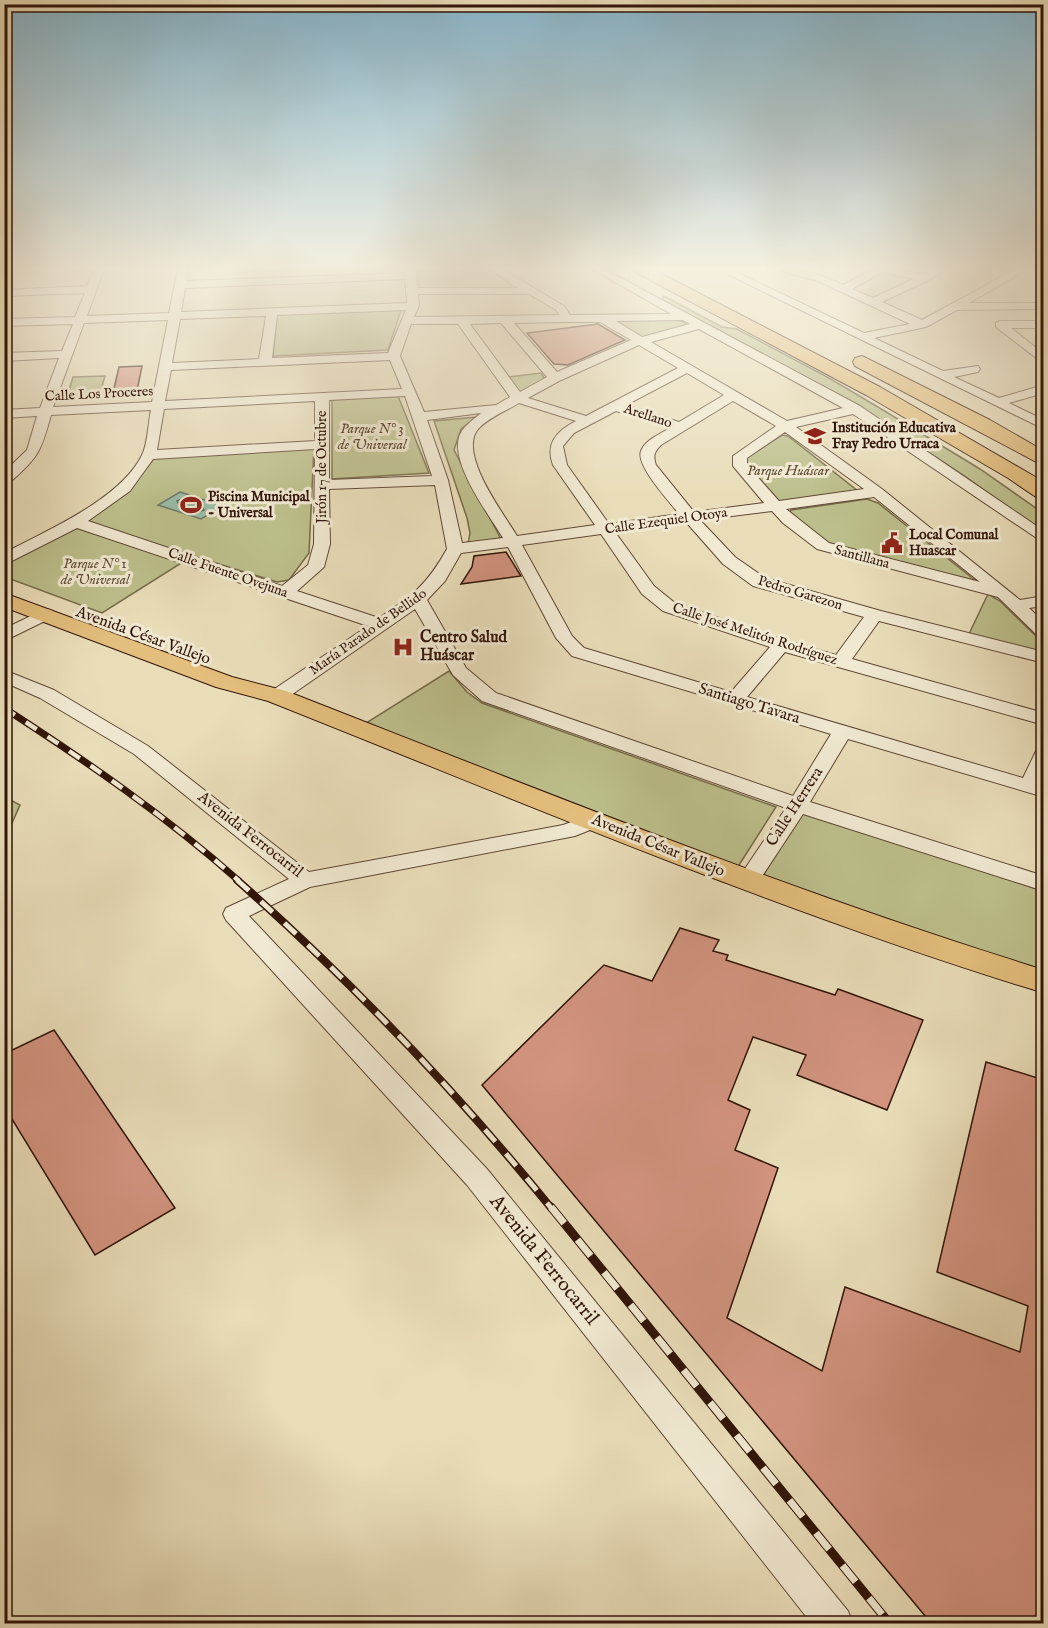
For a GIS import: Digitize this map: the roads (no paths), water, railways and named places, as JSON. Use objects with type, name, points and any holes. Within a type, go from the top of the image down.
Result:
[{"type":"highway","points":[[785,345],[873,391],[1016,473],[1044,492]]},
{"type":"highway","points":[[850,356],[973,419],[1044,460]]},
{"type":"highway","points":[[1016,473],[1044,506]]},
{"type":"main road","name":"Avenida César Vallejo","points":[[4,584],[241,672],[271,687],[277,696]]},
{"type":"main road","name":"Avenida César Vallejo","points":[[4,599],[224,682],[277,696],[747,882],[960,957],[1044,982]]},
{"type":"street","points":[[4,480],[26,461],[33,450],[69,345]]},
{"type":"street","points":[[4,560],[76,522],[125,488],[149,455],[169,345]]},
{"type":"street","points":[[265,362],[267,345]]},
{"type":"street","points":[[397,345],[394,356],[410,392],[441,480],[455,549]]},
{"type":"street","points":[[479,345],[518,399],[587,420]]},
{"type":"street","points":[[527,345],[555,378]]},
{"type":"street","points":[[419,417],[500,408],[555,378],[631,345]]},
{"type":"street","points":[[647,345],[785,426],[877,492],[1012,600],[1044,632]]},
{"type":"street","points":[[737,345],[855,409],[1044,538]]},
{"type":"street","points":[[880,345],[1044,425]]},
{"type":"street","points":[[1025,345],[1044,360]]},
{"type":"street","points":[[4,357],[66,354]]},
{"type":"street","points":[[165,367],[394,356]]},
{"type":"street","name":"Calle José Melitón Rodríguez","points":[[687,368],[563,435],[555,452],[560,465],[604,530],[648,590],[660,602],[688,615],[780,645],[1044,719]]},
{"type":"street","points":[[944,375],[974,369]]},
{"type":"street","points":[[999,402],[1044,389]]},
{"type":"street","name":"Calle Los Proceres","points":[[4,414],[410,392]]},
{"type":"street","name":"Pedro Garezon","points":[[734,395],[651,446],[646,457],[649,466],[691,518],[744,575],[759,582],[874,615],[1044,658]]},
{"type":"street","name":"Jirón 17 de Octubre","points":[[285,592],[316,567],[321,544],[322,398]]},
{"type":"street","name":"Arellano","points":[[615,406],[681,427]]},
{"type":"street","name":"Santiago Tavara","points":[[500,408],[478,421],[469,431],[465,444],[466,457],[478,484],[566,638],[578,652],[1037,789]]},
{"type":"street","name":"Santillana","points":[[855,409],[785,426],[744,453],[739,460],[740,466],[788,520],[823,546],[1012,600]]},
{"type":"street","points":[[149,455],[321,445]]},
{"type":"street","points":[[322,485],[441,480]]},
{"type":"street","name":"Calle Ezequiel Otoya","points":[[455,549],[877,492]]},
{"type":"street","name":"Calle Fuente Ovejuna","points":[[76,522],[380,624]]},
{"type":"street","name":"María Parado de Bellido","points":[[277,696],[418,599],[439,579],[455,549]]},
{"type":"street","points":[[418,599],[459,671],[470,683],[489,697],[798,804],[1044,884]]},
{"type":"street","points":[[1012,600],[1044,601]]},
{"type":"street","points":[[4,636],[45,614]]},
{"type":"street","points":[[841,661],[874,615]]},
{"type":"street","points":[[735,699],[780,645]]},
{"type":"street","name":"Avenida Ferrocarril","points":[[4,675],[47,694],[141,750],[305,880]]},
{"type":"street","name":"Calle Herrera","points":[[747,882],[842,732]]},
{"type":"street","points":[[1037,789],[1044,753]]},
{"type":"street","name":"Avenida Ferrocarril","points":[[593,820],[567,831],[305,880],[234,914],[477,1177],[835,1623]]},
{"type":"water","points":[[180,492],[223,506],[201,519],[158,505]]},
{"type":"railway","points":[[4,708],[125,790],[239,881]]},
{"type":"railway","points":[[237,880],[321,957],[401,1038],[516,1165],[552,1209]]},
{"type":"railway","points":[[551,1207],[890,1624]]},
{"type":"place","name":"Institución Educativa Fray Pedro Urraca","points":[[815,436]]},
{"type":"place","name":"Piscina Municipal - Universal","points":[[191,505]]},
{"type":"place","name":"Local Comunal Huascar","points":[[892,543]]},
{"type":"place","name":"Centro Salud Huáscar","points":[[403,647]]},
{"type":"park label","name":"Parque Nº 3 de Universal","points":[[372,438]]},
{"type":"park label","name":"Parque Huáscar","points":[[788,471]]},
{"type":"park label","name":"Parque Nº 1 de Universal","points":[[95,572]]}]
